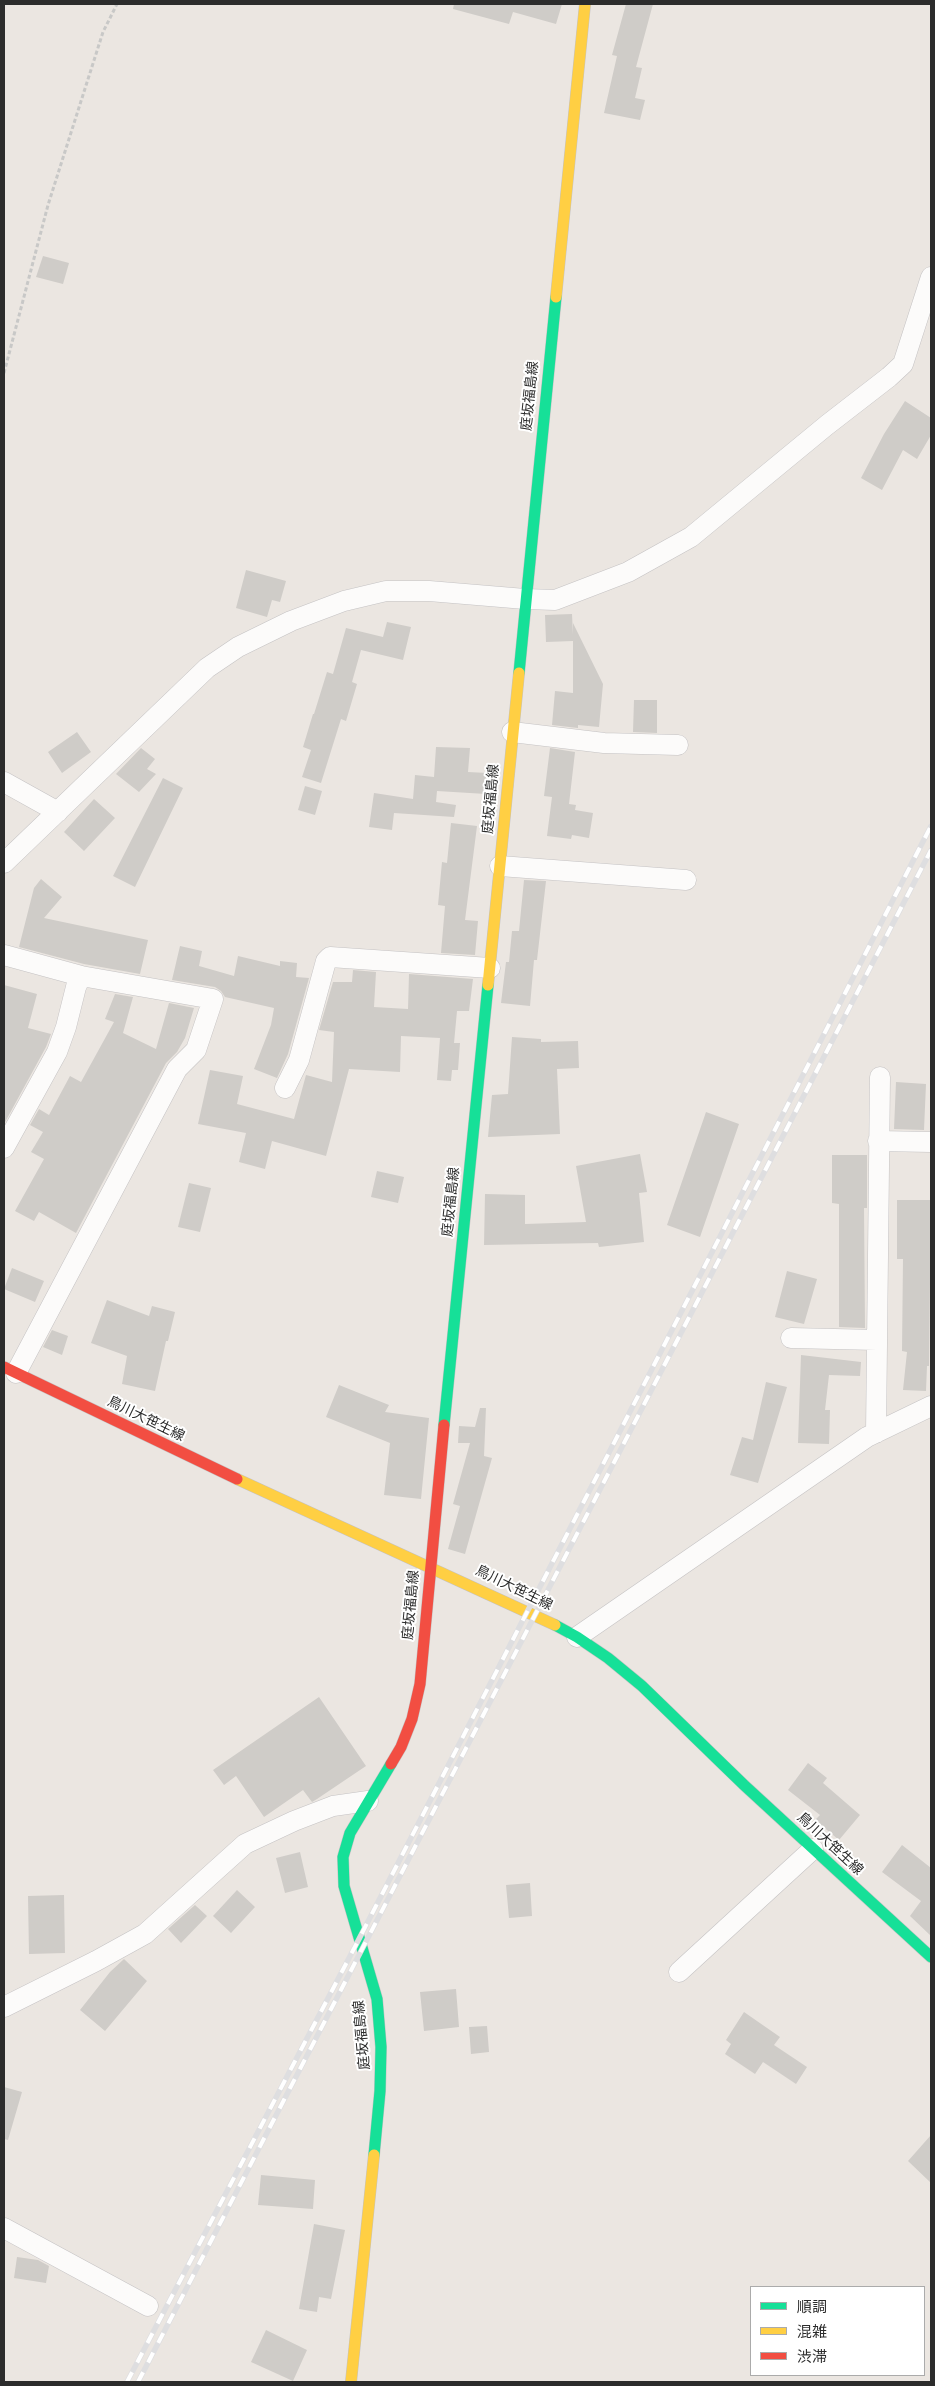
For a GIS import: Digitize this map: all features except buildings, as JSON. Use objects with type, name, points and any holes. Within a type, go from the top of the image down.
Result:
[{"type":"main road","name":"庭坂福島線","points":[[351,2382],[380,2091],[381,2047],[377,2000],[344,1886],[343,1856],[350,1833],[401,1747],[412,1718],[420,1684],[430,1565],[500,866],[524,599],[585,4]]},
{"type":"main road","name":"鳥川大笹生線","points":[[10,1370],[228,1475],[430,1565],[559,1626],[578,1637],[608,1658],[642,1686],[813,1849],[931,1957]]},
{"type":"street","points":[[4,863],[207,668],[238,647],[291,621],[344,601],[386,591],[429,590],[555,600],[628,572],[691,537],[903,364],[931,277]]},
{"type":"street","points":[[512,732],[604,743],[678,745]]},
{"type":"street","points":[[4,782],[58,812]]},
{"type":"street","points":[[500,866],[686,880]]},
{"type":"street","points":[[4,955],[81,976],[213,999],[196,1050],[177,1069],[10,1370]]},
{"type":"street","points":[[285,1088],[299,1060],[326,961],[330,957],[490,968]]},
{"type":"street","points":[[4,1148],[57,1052],[81,976]]},
{"type":"street","points":[[876,1432],[880,1077]]},
{"type":"street","points":[[878,1141],[931,1142]]},
{"type":"street","points":[[790,1338],[877,1340]]},
{"type":"street","points":[[578,1637],[876,1432],[931,1406]]},
{"type":"street","points":[[4,2007],[145,1934],[246,1844],[294,1821],[333,1806],[368,1801]]},
{"type":"street","points":[[679,1972],[813,1849]]},
{"type":"street","points":[[4,2228],[148,2306]]},
{"type":"path","points":[[4,373],[48,205],[103,32],[117,4]]},
{"type":"railway","points":[[127,2382],[359,1939],[931,826]]},
{"type":"railway","points":[[138,2382],[931,850]]},
{"type":"traffic: fast","points":[[519,673],[556,297]]},
{"type":"traffic: fast","points":[[444,1425],[488,985]]},
{"type":"traffic: fast","points":[[555,1625],[608,1658],[642,1686],[744,1785],[931,1957]]},
{"type":"traffic: fast","points":[[374,2155],[380,2091],[381,2047],[377,1999],[344,1886],[343,1857],[350,1833],[391,1764]]},
{"type":"traffic: slow","points":[[556,297],[585,4]]},
{"type":"traffic: slow","points":[[488,985],[519,673]]},
{"type":"traffic: slow","points":[[237,1479],[555,1625]]},
{"type":"traffic: slow","points":[[351,2382],[374,2155]]},
{"type":"traffic: jam","points":[[4,1367],[237,1479]]},
{"type":"traffic: jam","points":[[391,1764],[401,1747],[412,1719],[420,1684],[444,1425]]}]
